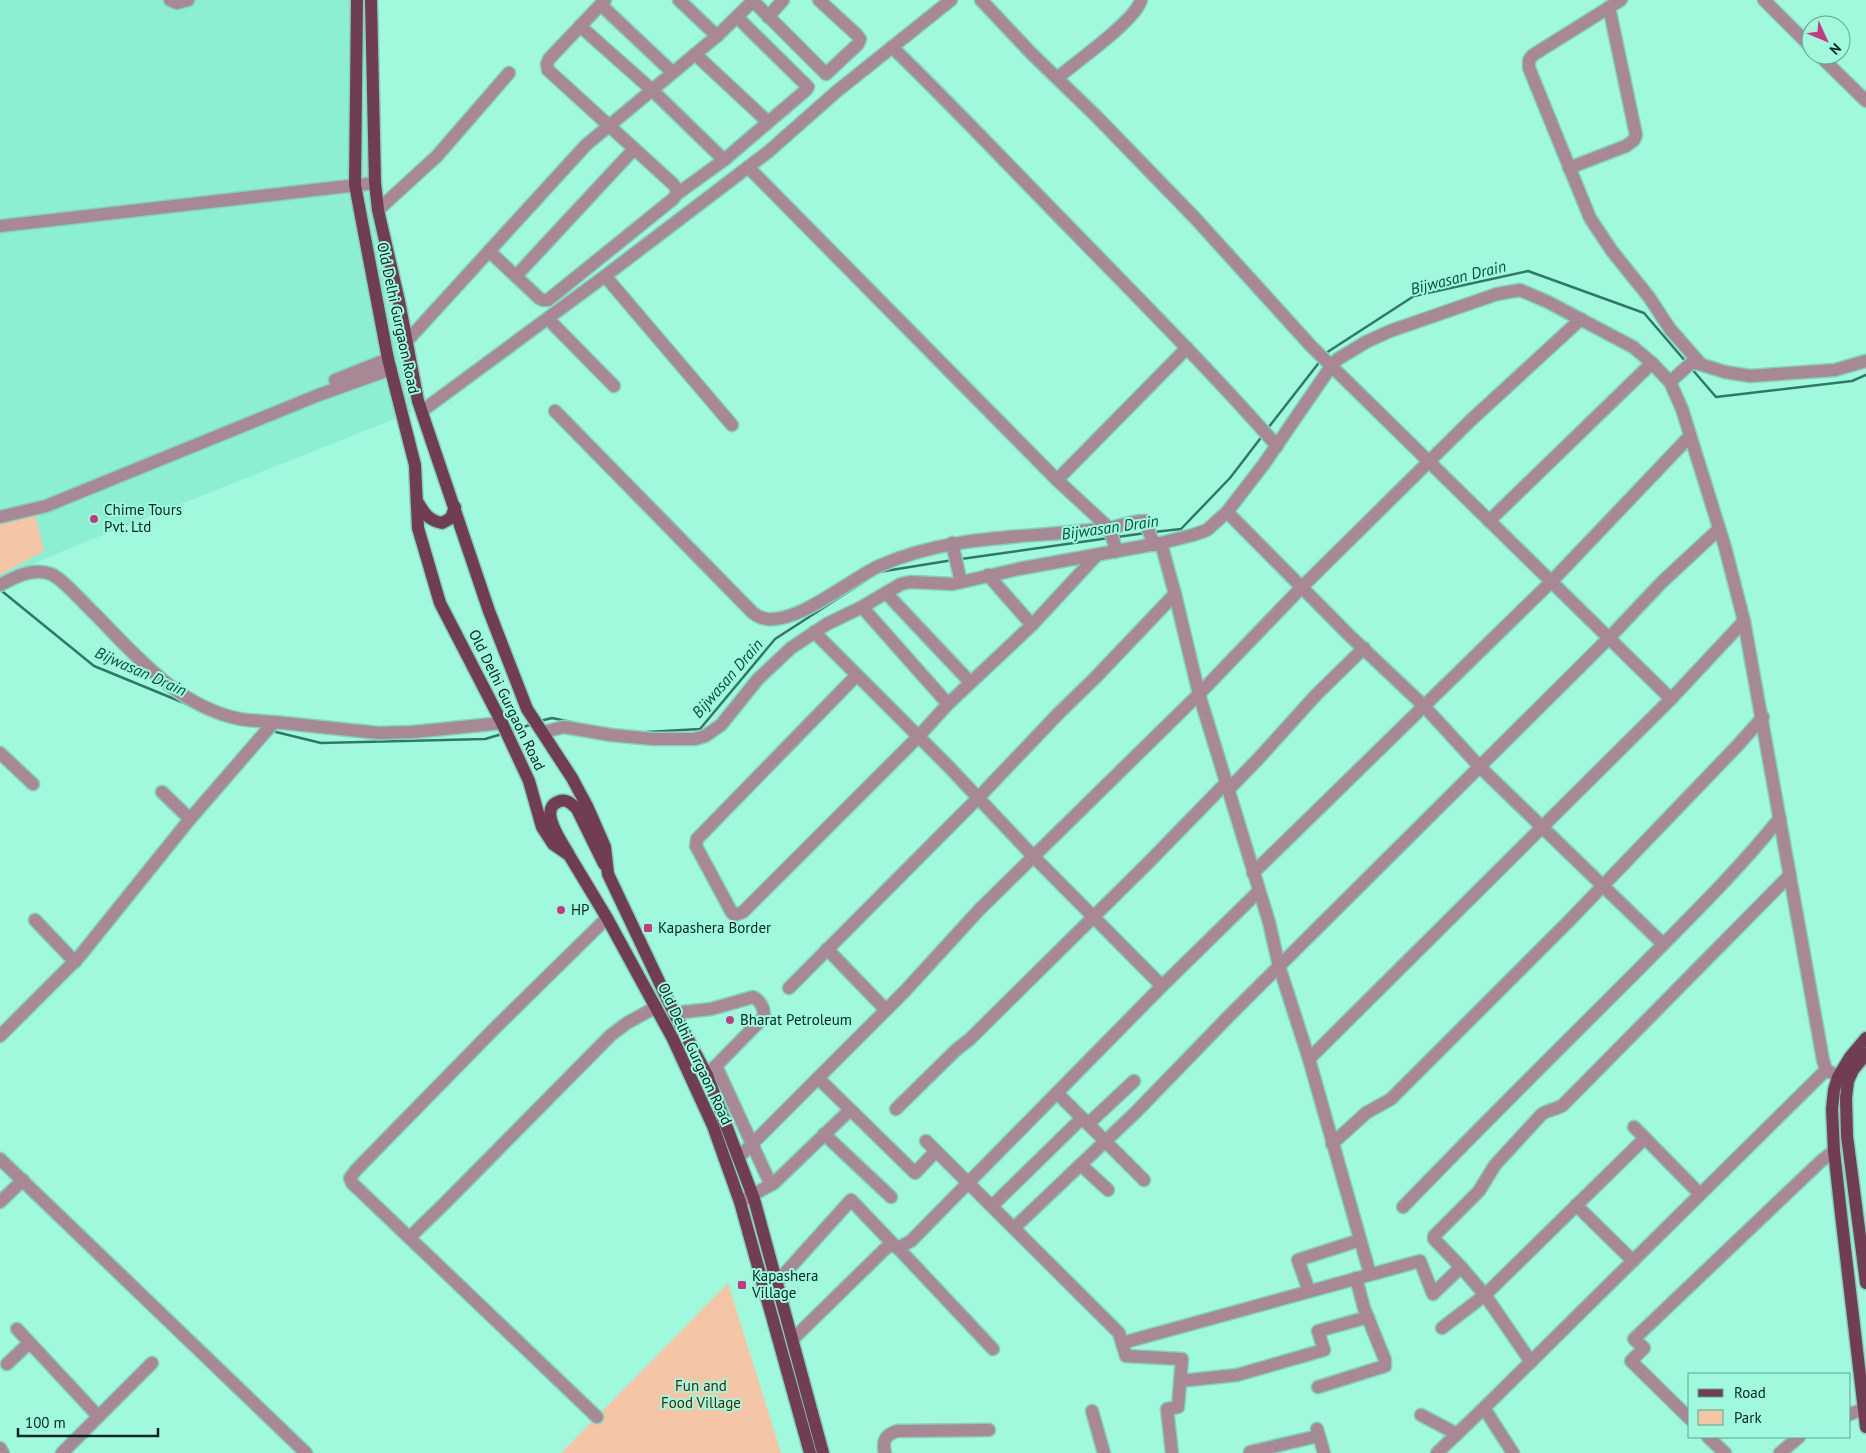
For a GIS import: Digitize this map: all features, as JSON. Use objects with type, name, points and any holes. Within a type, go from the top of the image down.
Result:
[{"type":"main road","name":"Old Delhi Gurgaon Road","points":[[357,0],[355,186],[389,364],[415,464],[418,528],[440,603],[529,781],[542,827],[553,844],[569,855],[608,918],[673,1039],[713,1126],[740,1202],[810,1453]]},
{"type":"main road","name":"Old Delhi Gurgaon Road","points":[[371,0],[375,183],[378,210],[407,341],[418,401],[489,610],[527,709],[572,778],[587,806],[605,847],[608,874],[674,1013],[711,1070],[738,1158],[753,1196],[823,1453]]},
{"type":"main road","points":[[416,501],[425,515],[433,521],[442,523],[450,518],[455,507]]},
{"type":"main road","points":[[569,855],[552,824],[549,812],[552,806],[560,801],[570,802],[577,809],[608,874]]},
{"type":"main road","points":[[1866,1038],[1850,1057],[1843,1079],[1846,1098],[1847,1136],[1866,1283]]},
{"type":"main road","points":[[1866,1054],[1834,1090],[1832,1110],[1834,1151],[1866,1427]]},
{"type":"street","points":[[170,0],[177,3],[188,0]]},
{"type":"street","points":[[679,0],[717,36]]},
{"type":"street","points":[[768,17],[783,0]]},
{"type":"street","points":[[407,341],[586,145],[717,36],[753,1],[826,74],[858,44],[860,39],[819,0]]},
{"type":"street","points":[[422,412],[748,167],[951,0]]},
{"type":"street","points":[[982,0],[1195,218],[1311,346],[1670,699]]},
{"type":"street","points":[[1057,78],[1128,20],[1138,8],[1141,0]]},
{"type":"street","points":[[1621,0],[1533,55],[1529,60],[1529,68],[1594,225],[1649,297],[1694,361],[1725,372],[1750,376],[1835,370],[1866,362]]},
{"type":"street","points":[[1764,0],[1801,37]]},
{"type":"street","points":[[672,72],[603,2],[549,59],[547,64],[548,70],[673,184],[677,188],[677,194]]},
{"type":"street","points":[[1569,168],[1626,146],[1634,140],[1636,135],[1609,7]]},
{"type":"street","points":[[489,251],[539,298],[548,300],[677,194],[724,160],[806,90],[808,87],[737,17]]},
{"type":"street","points":[[580,26],[652,90],[724,160]]},
{"type":"street","points":[[892,47],[956,109],[1187,348],[1277,446]]},
{"type":"street","points":[[695,54],[768,122]]},
{"type":"street","points":[[1829,65],[1866,101]]},
{"type":"street","points":[[378,210],[437,156],[509,74]]},
{"type":"street","points":[[516,276],[634,149]]},
{"type":"street","points":[[748,167],[1057,480],[1109,530],[1115,549]]},
{"type":"street","points":[[0,226],[375,183]]},
{"type":"street","points":[[605,276],[732,425]]},
{"type":"street","points":[[555,411],[753,613],[768,619],[800,611],[823,613],[862,607],[901,584],[910,582],[945,584],[960,579],[1096,556],[1115,549],[1193,535],[1207,530],[1227,512],[1277,446],[1308,398],[1328,362],[1338,359],[1378,335],[1512,290],[1520,290],[1530,294],[1581,319],[1633,347],[1672,380],[1682,409],[1719,529],[1744,620],[1823,1060],[1826,1070],[1843,1079]]},
{"type":"street","points":[[548,319],[614,386]]},
{"type":"street","points":[[738,1158],[886,1010],[979,910],[1199,694],[1302,587],[1470,421],[1581,319]]},
{"type":"street","points":[[1057,480],[1187,348]]},
{"type":"street","points":[[1672,380],[1694,361]]},
{"type":"street","points":[[1489,521],[1652,363]]},
{"type":"street","points":[[0,511],[50,497],[389,364]]},
{"type":"street","points":[[0,518],[46,506],[316,396],[389,364]]},
{"type":"street","points":[[1253,873],[1551,582],[1690,436]]},
{"type":"street","points":[[1227,512],[1423,705],[1480,767],[1663,944]]},
{"type":"street","points":[[539,727],[564,727],[611,735],[653,739],[695,739],[705,736],[721,725],[758,679],[778,658],[814,632],[823,613],[882,565],[914,553],[1008,536],[1109,530],[1145,521],[1156,542],[1176,594],[1199,694],[1269,922],[1279,966],[1309,1058],[1370,1274]]},
{"type":"street","points":[[1014,1228],[1105,1142],[1609,638],[1662,582],[1719,529]]},
{"type":"street","points":[[953,546],[960,579]]},
{"type":"street","points":[[856,676],[697,839],[696,846],[732,913],[739,915],[743,912],[918,737],[970,682],[1032,625],[1096,556]]},
{"type":"street","points":[[0,585],[23,573],[41,572],[52,574],[164,683],[197,703],[222,713],[240,718],[379,733],[505,730]]},
{"type":"street","points":[[988,575],[1032,625]]},
{"type":"street","points":[[886,593],[970,682]]},
{"type":"street","points":[[788,988],[978,798],[1176,594]]},
{"type":"street","points":[[862,607],[948,704]]},
{"type":"street","points":[[1309,1058],[1670,699],[1744,620]]},
{"type":"street","points":[[814,632],[1092,917],[1162,986]]},
{"type":"street","points":[[896,1109],[956,1050],[970,1040],[1364,648]]},
{"type":"street","points":[[1332,1144],[1366,1113],[1391,1099],[1602,886],[1738,745],[1762,717]]},
{"type":"street","points":[[1,1034],[75,962],[190,819],[274,722]]},
{"type":"street","points":[[0,754],[33,784]]},
{"type":"street","points":[[162,792],[190,819]]},
{"type":"street","points":[[1403,1207],[1521,1085],[1748,858],[1780,818]]},
{"type":"street","points":[[1531,1362],[1485,1295],[1434,1239],[1436,1233],[1479,1191],[1494,1165],[1541,1115],[1548,1110],[1556,1109],[1563,1105],[1790,875]]},
{"type":"street","points":[[793,1339],[886,1248],[896,1247],[911,1241],[1162,986],[1259,891]]},
{"type":"street","points":[[597,1417],[352,1183],[350,1178],[501,1022],[608,918]]},
{"type":"street","points":[[35,920],[75,962]]},
{"type":"street","points":[[827,949],[886,1010]]},
{"type":"street","points":[[674,1013],[712,1009],[753,996],[758,1000],[764,1011],[763,1018],[711,1070],[753,1143],[771,1185]]},
{"type":"street","points":[[410,1237],[612,1035],[627,1023],[656,1007]]},
{"type":"street","points":[[1437,1453],[1826,1070]]},
{"type":"street","points":[[818,1078],[914,1173],[936,1151]]},
{"type":"street","points":[[992,1206],[1085,1121],[1134,1082]]},
{"type":"street","points":[[1056,1093],[1144,1180]]},
{"type":"street","points":[[740,1202],[771,1185],[850,1110]]},
{"type":"street","points":[[1634,1127],[1700,1194]]},
{"type":"street","points":[[824,1134],[891,1197]]},
{"type":"street","points":[[1442,1328],[1485,1295],[1645,1138]]},
{"type":"street","points":[[926,1141],[1118,1333],[1124,1354],[1128,1357],[1182,1359],[1178,1407],[1167,1409],[1172,1453]]},
{"type":"street","points":[[1688,1417],[1631,1361],[1644,1348],[1634,1340],[1820,1162],[1834,1151]]},
{"type":"street","points":[[0,1159],[306,1453]]},
{"type":"street","points":[[1081,1164],[1108,1190]]},
{"type":"street","points":[[0,1202],[23,1180]]},
{"type":"street","points":[[777,1282],[851,1200],[993,1349]]},
{"type":"street","points":[[1576,1205],[1633,1261]]},
{"type":"street","points":[[1308,1291],[1298,1260],[1360,1240]]},
{"type":"street","points":[[1122,1343],[1420,1261],[1433,1294],[1461,1267]]},
{"type":"street","points":[[1318,1387],[1385,1366],[1385,1360],[1368,1317],[1356,1278]]},
{"type":"street","points":[[1180,1381],[1238,1375],[1324,1350],[1318,1330],[1368,1317]]},
{"type":"street","points":[[17,1329],[98,1416]]},
{"type":"street","points":[[7,1364],[29,1343]]},
{"type":"street","points":[[62,1453],[152,1362]]},
{"type":"street","points":[[1484,1408],[1513,1453]]},
{"type":"street","points":[[1851,1414],[1864,1409]]},
{"type":"street","points":[[1092,1411],[1104,1453]]},
{"type":"street","points":[[1421,1416],[1457,1434]]},
{"type":"street","points":[[884,1453],[883,1444],[886,1438],[890,1433],[897,1431],[989,1430]]},
{"type":"street","points":[[1250,1452],[1318,1433],[1324,1453]]},
{"type":"street","points":[[1709,1438],[1725,1453]]},
{"type":"street","points":[[1780,1453],[1798,1438]]},
{"type":"street","points":[[0,1448],[3,1453]]},
{"type":"shaded area","points":[[0,0],[368,0],[374,212],[412,412],[85,542],[42,560],[0,581]]},
{"type":"green space","points":[[35,513],[44,551],[0,575],[0,522]]},
{"type":"green space","name":"Fun and Food Village","points":[[728,1283],[781,1453],[561,1453]]},
{"type":"waterway","name":"Bijwasan Drain","points":[[1326,353],[1414,296],[1528,271],[1644,313],[1686,362]]},
{"type":"waterway","name":"Bijwasan Drain","points":[[1268,428],[1321,360]]},
{"type":"waterway","name":"Bijwasan Drain","points":[[1691,368],[1716,397],[1852,381],[1866,375]]},
{"type":"waterway","name":"Bijwasan Drain","points":[[1154,532],[1181,529],[1230,478],[1263,435]]},
{"type":"waterway","name":"Bijwasan Drain","points":[[1117,537],[1146,533]]},
{"type":"waterway","name":"Bijwasan Drain","points":[[961,559],[1109,538]]},
{"type":"waterway","name":"Bijwasan Drain","points":[[879,572],[953,560]]},
{"type":"waterway","name":"Bijwasan Drain","points":[[646,732],[700,729],[775,639],[868,579]]},
{"type":"waterway","name":"Bijwasan Drain","points":[[3,592],[94,666],[189,705]]},
{"type":"waterway","name":"Bijwasan Drain","points":[[540,721],[552,718],[576,723]]},
{"type":"waterway","name":"Bijwasan Drain","points":[[510,731],[533,724]]},
{"type":"waterway","name":"Bijwasan Drain","points":[[276,732],[321,743],[485,739],[502,734]]},
{"type":"place","name":"Chime Tours Pvt. Ltd","points":[[94,519]]},
{"type":"place","name":"HP","points":[[561,910]]},
{"type":"place","name":"Kapashera Border","points":[[648,928]]},
{"type":"place","name":"Bharat Petroleum","points":[[730,1020]]},
{"type":"place","name":"Kapashera Village","points":[[742,1285]]}]
